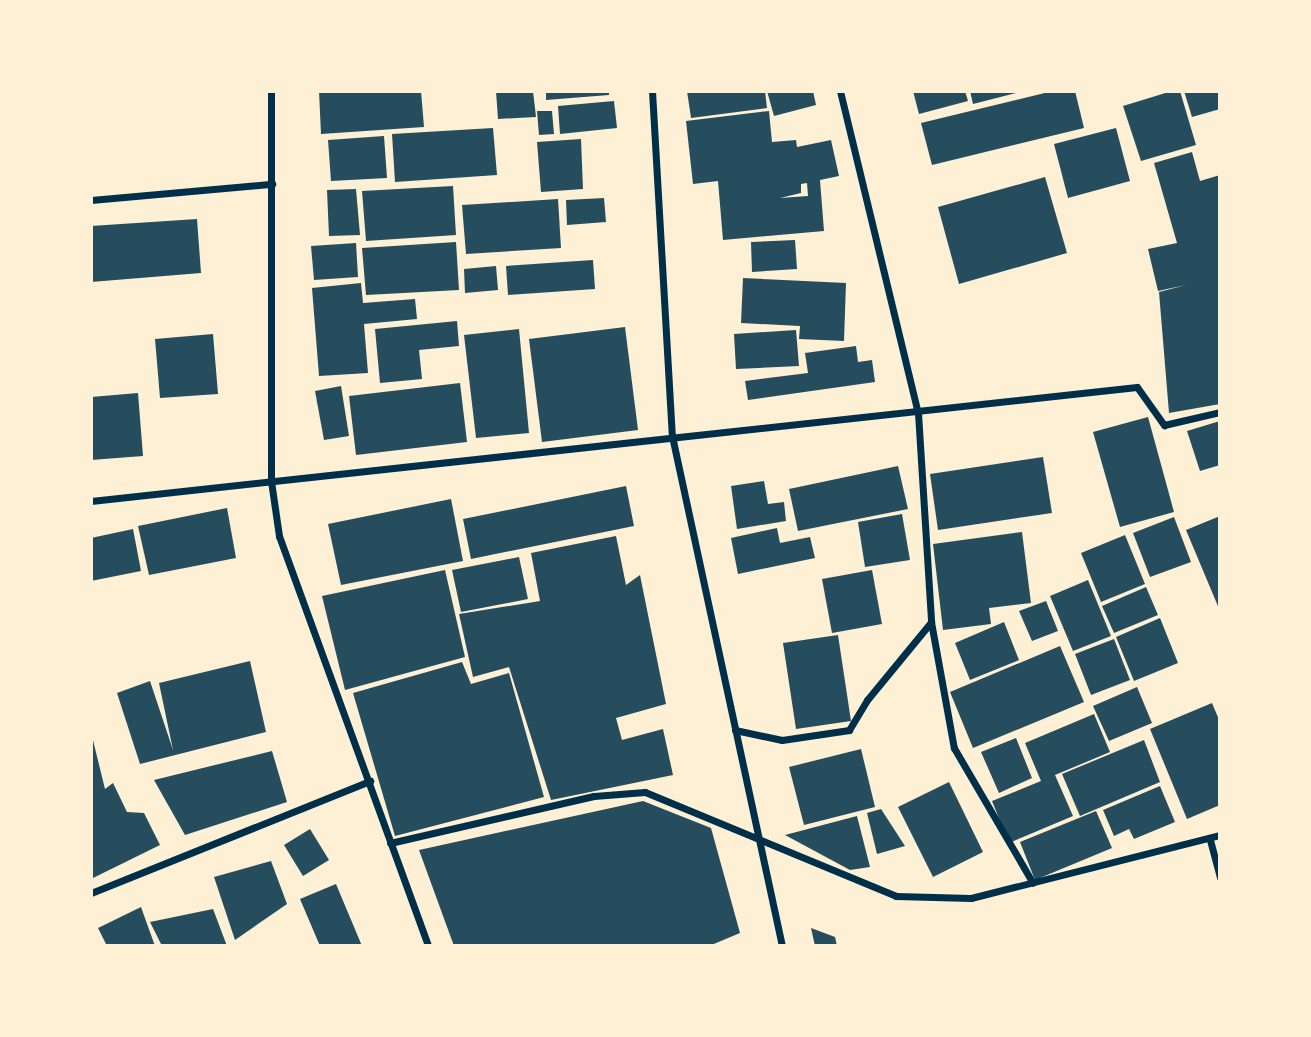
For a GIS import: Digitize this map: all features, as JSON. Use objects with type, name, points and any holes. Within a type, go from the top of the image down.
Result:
[{"type":"street","points":[[271,91],[271,481],[279,536],[428,946]]},
{"type":"street","points":[[652,91],[672,436],[782,946]]},
{"type":"street","points":[[840,91],[918,413],[932,622],[954,748],[1033,883]]},
{"type":"street","points":[[91,200],[272,184]]},
{"type":"street","points":[[91,501],[672,436],[918,413],[1137,387],[1164,425],[1220,412]]},
{"type":"street","points":[[735,730],[782,740],[849,730],[867,699],[932,622]]},
{"type":"street","points":[[91,893],[370,781]]},
{"type":"street","points":[[390,843],[594,796],[645,792],[896,896],[971,898],[1210,840],[1220,835]]},
{"type":"street","points":[[1210,840],[1220,878]]},
{"type":"building","points":[[319,91],[421,91],[424,127],[321,134]]},
{"type":"building","points":[[496,91],[533,91],[536,117],[498,119]]},
{"type":"building","points":[[546,91],[609,91],[609,95],[546,100]]},
{"type":"building","points":[[687,91],[765,91],[767,108],[691,118]]},
{"type":"building","points":[[767,91],[813,91],[816,105],[774,116]]},
{"type":"building","points":[[913,91],[965,91],[968,101],[919,114]]},
{"type":"building","points":[[970,91],[1019,91],[1020,92],[973,104]]},
{"type":"building","points":[[1053,91],[1075,91],[1084,128],[932,165],[921,123]]},
{"type":"building","points":[[1180,91],[1196,145],[1141,161],[1123,106]]},
{"type":"building","points":[[1184,91],[1220,91],[1220,109],[1192,117]]},
{"type":"building","points":[[614,101],[617,128],[560,134],[558,106]]},
{"type":"building","points":[[537,111],[552,111],[554,134],[539,135]]},
{"type":"building","points":[[769,111],[772,142],[796,140],[797,147],[831,140],[839,176],[820,180],[824,231],[723,240],[718,181],[693,184],[686,121]],"holes":[[[807,183],[808,196],[780,198],[801,193],[801,184]]]},
{"type":"building","points":[[493,128],[497,175],[395,182],[392,134]]},
{"type":"building","points":[[1116,128],[1130,181],[1068,198],[1054,144]]},
{"type":"building","points":[[384,136],[387,178],[331,181],[328,140]]},
{"type":"building","points":[[581,139],[583,189],[541,192],[537,142]]},
{"type":"building","points":[[1192,152],[1200,181],[1220,175],[1220,404],[1169,413],[1159,292],[1186,285],[1158,291],[1148,249],[1177,243],[1154,163]]},
{"type":"building","points":[[1045,177],[1067,253],[959,284],[938,207]]},
{"type":"building","points":[[453,186],[456,235],[366,241],[362,191]]},
{"type":"building","points":[[356,189],[360,235],[329,236],[327,190]]},
{"type":"building","points":[[604,198],[606,222],[567,225],[566,200]]},
{"type":"building","points":[[558,199],[561,248],[466,254],[462,205]]},
{"type":"building","points":[[197,219],[201,273],[91,282],[91,226]]},
{"type":"building","points":[[795,240],[797,269],[752,272],[751,242]]},
{"type":"building","points":[[456,242],[459,290],[366,295],[362,248]]},
{"type":"building","points":[[356,243],[358,277],[314,280],[311,246]]},
{"type":"building","points":[[593,260],[595,289],[508,295],[506,266]]},
{"type":"building","points":[[496,266],[498,290],[465,293],[464,269]]},
{"type":"building","points":[[743,278],[846,283],[844,341],[799,339],[800,326],[741,323]]},
{"type":"building","points":[[361,283],[363,303],[415,299],[417,319],[364,324],[368,373],[319,376],[312,288]]},
{"type":"building","points":[[457,321],[459,346],[419,350],[422,379],[380,383],[375,329]]},
{"type":"building","points":[[625,327],[638,430],[542,442],[529,339]]},
{"type":"building","points":[[519,329],[529,433],[476,438],[464,335]]},
{"type":"building","points":[[796,330],[799,366],[736,369],[734,334]]},
{"type":"building","points":[[213,334],[218,394],[160,398],[155,339]]},
{"type":"building","points":[[856,346],[858,362],[872,360],[875,382],[748,400],[745,381],[808,373],[805,353]]},
{"type":"building","points":[[460,383],[467,442],[356,455],[349,396]]},
{"type":"building","points":[[341,386],[349,436],[324,440],[315,391]]},
{"type":"building","points":[[138,393],[143,456],[91,460],[91,397]]},
{"type":"building","points":[[1148,417],[1174,512],[1120,527],[1093,432]]},
{"type":"building","points":[[1220,421],[1220,465],[1200,471],[1187,431]]},
{"type":"building","points":[[1043,457],[1052,513],[938,530],[930,474]]},
{"type":"building","points":[[898,466],[908,509],[798,531],[789,489]]},
{"type":"building","points":[[764,481],[768,504],[784,502],[786,521],[737,529],[731,486]]},
{"type":"building","points":[[626,486],[634,526],[471,559],[463,519]]},
{"type":"building","points":[[451,499],[463,561],[341,585],[328,524]]},
{"type":"building","points":[[227,508],[236,558],[149,575],[138,526]]},
{"type":"building","points":[[902,514],[910,560],[865,567],[858,522]]},
{"type":"building","points":[[1220,516],[1220,611],[1186,530]]},
{"type":"building","points":[[1174,517],[1191,562],[1150,577],[1133,533]]},
{"type":"building","points":[[777,528],[780,543],[810,537],[815,558],[738,574],[731,538]]},
{"type":"building","points":[[133,529],[141,571],[91,581],[91,538]]},
{"type":"building","points":[[1022,532],[1031,603],[989,608],[991,624],[943,630],[933,544]]},
{"type":"building","points":[[1125,535],[1145,584],[1101,602],[1081,553]]},
{"type":"building","points":[[616,536],[626,585],[640,575],[666,704],[616,718],[622,740],[663,729],[673,775],[551,800],[509,667],[473,677],[459,614],[540,601],[531,553]]},
{"type":"building","points":[[519,557],[528,599],[461,612],[452,570]]},
{"type":"building","points":[[445,570],[465,657],[345,690],[322,596]]},
{"type":"building","points":[[872,570],[882,624],[832,633],[822,579]]},
{"type":"building","points":[[1088,580],[1111,636],[1073,651],[1050,596]]},
{"type":"building","points":[[1146,587],[1158,615],[1114,633],[1102,606]]},
{"type":"building","points":[[1046,601],[1058,631],[1032,641],[1019,611]]},
{"type":"building","points":[[1160,618],[1178,663],[1134,681],[1116,637]]},
{"type":"building","points":[[1004,622],[1019,660],[970,680],[955,643]]},
{"type":"building","points":[[838,635],[851,721],[796,729],[783,643]]},
{"type":"building","points":[[1114,639],[1130,680],[1091,695],[1075,654]]},
{"type":"building","points":[[1060,646],[1084,702],[973,748],[950,692]]},
{"type":"building","points":[[250,661],[266,732],[140,764],[117,693],[150,681],[173,750],[159,683]]},
{"type":"building","points":[[462,662],[471,684],[509,673],[544,797],[395,836],[353,693]]},
{"type":"building","points":[[1137,687],[1152,723],[1109,741],[1093,706]]},
{"type":"building","points":[[1212,703],[1220,722],[1220,805],[1187,819],[1150,729]]},
{"type":"building","points":[[1094,714],[1110,752],[1055,775],[1073,816],[1009,843],[992,801],[1041,781],[1025,743]]},
{"type":"building","points":[[91,732],[105,789],[113,783],[127,812],[144,813],[160,845],[91,879]]},
{"type":"building","points":[[1016,738],[1032,778],[999,793],[981,752]]},
{"type":"building","points":[[1144,740],[1160,782],[1080,816],[1062,774]]},
{"type":"building","points":[[861,749],[875,807],[804,825],[789,767]]},
{"type":"building","points":[[272,751],[287,802],[185,835],[154,780]]},
{"type":"building","points":[[949,782],[983,852],[933,877],[898,807]]},
{"type":"building","points":[[1160,786],[1175,822],[1134,839],[1129,829],[1114,836],[1103,810]]},
{"type":"building","points":[[643,801],[711,828],[740,933],[709,946],[454,946],[419,850]]},
{"type":"building","points":[[881,809],[905,846],[877,854],[867,813]]},
{"type":"building","points":[[1096,811],[1112,848],[1035,880],[1020,842]]},
{"type":"building","points":[[857,816],[870,867],[850,870],[785,835]]},
{"type":"building","points":[[310,829],[329,860],[303,876],[284,845]]},
{"type":"building","points":[[271,861],[287,904],[235,940],[214,877]]},
{"type":"building","points":[[336,884],[362,946],[320,946],[300,899]]},
{"type":"building","points":[[141,907],[155,946],[107,946],[98,928]]},
{"type":"building","points":[[213,909],[227,946],[162,946],[150,922]]},
{"type":"building","points":[[811,928],[835,937],[837,946],[815,946]]}]
